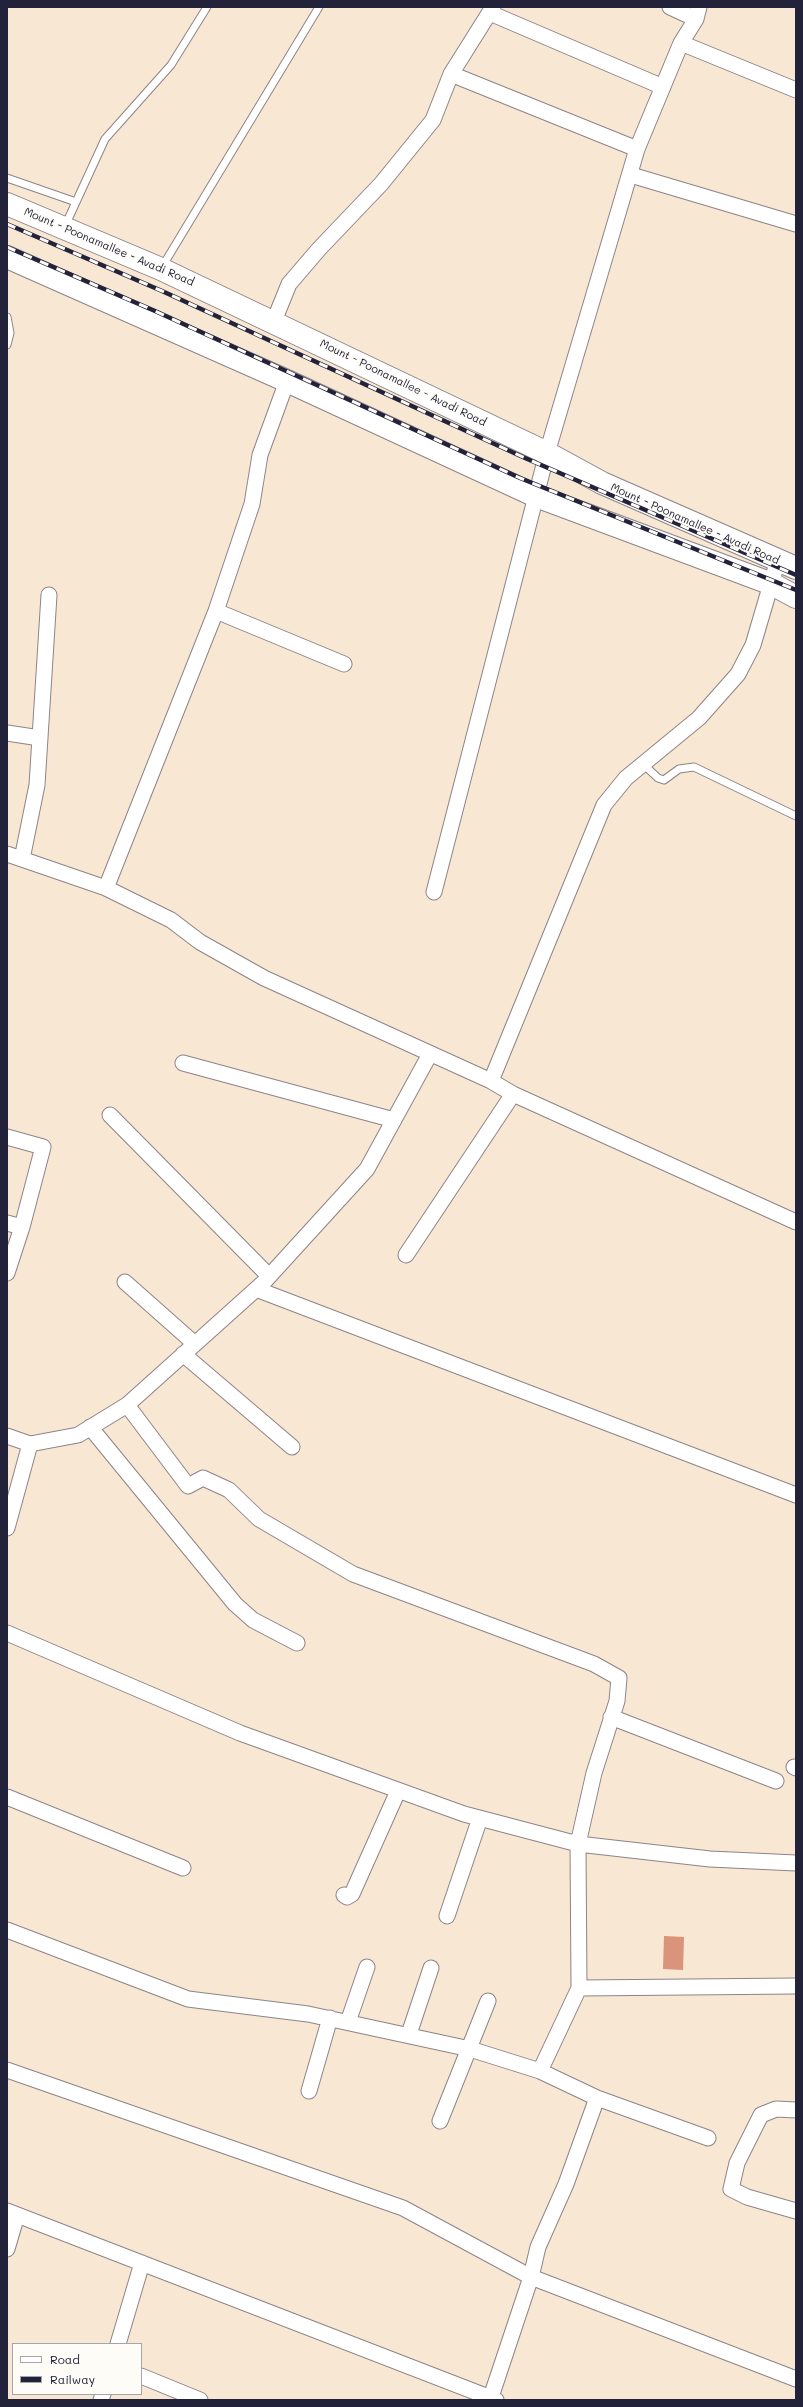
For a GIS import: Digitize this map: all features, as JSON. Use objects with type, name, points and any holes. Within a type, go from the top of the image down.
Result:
[{"type":"main road","name":"Mount - Poonamallee - Avadi Road","points":[[7,204],[161,269],[274,321],[547,453],[602,483],[787,564]]},
{"type":"main road","points":[[7,257],[287,381],[536,496],[772,584],[796,597]]},
{"type":"street","points":[[434,892],[516,566],[547,453],[631,175],[637,149],[681,43],[698,13],[670,7]]},
{"type":"street","points":[[274,321],[289,284],[319,249],[381,184],[433,120],[451,74],[492,10],[663,87]]},
{"type":"street","points":[[681,43],[796,90]]},
{"type":"street","points":[[451,74],[637,149]]},
{"type":"street","points":[[631,175],[796,224]]},
{"type":"street","points":[[106,888],[216,611],[252,504],[260,455],[287,381]]},
{"type":"street","points":[[491,1081],[604,805],[626,778],[699,718],[738,674],[753,645],[772,584],[787,564]]},
{"type":"street","points":[[22,859],[33,810],[40,738],[49,595]]},
{"type":"street","points":[[216,611],[344,664]]},
{"type":"street","points":[[7,733],[40,738]]},
{"type":"street","points":[[7,854],[106,888],[171,920],[200,942],[264,978],[491,1081],[513,1094],[796,1222]]},
{"type":"street","points":[[7,1436],[30,1444],[78,1435],[127,1405],[196,1344],[269,1276],[367,1169],[430,1054]]},
{"type":"street","points":[[183,1063],[394,1120]]},
{"type":"street","points":[[406,1255],[513,1094]]},
{"type":"street","points":[[110,1115],[269,1276]]},
{"type":"street","points":[[7,1137],[43,1147],[22,1227],[7,1273]]},
{"type":"street","points":[[7,1223],[22,1227]]},
{"type":"street","points":[[124,1282],[196,1344]]},
{"type":"street","points":[[256,1289],[796,1496]]},
{"type":"street","points":[[183,1354],[292,1447]]},
{"type":"street","points":[[127,1405],[188,1486],[203,1478],[228,1490],[259,1519],[353,1574],[594,1664],[619,1678],[616,1701],[594,1773],[578,1844],[579,1988],[540,2071]]},
{"type":"street","points":[[90,1427],[235,1604],[253,1620],[297,1643]]},
{"type":"street","points":[[8,1520],[30,1444]]},
{"type":"street","points":[[7,1633],[240,1734],[398,1791],[480,1818],[578,1844],[710,1859],[796,1863]]},
{"type":"street","points":[[612,1717],[776,1781]]},
{"type":"street","points":[[344,1895],[347,1897],[352,1894],[398,1791]]},
{"type":"street","points":[[7,1797],[183,1868]]},
{"type":"street","points":[[447,1916],[480,1818]]},
{"type":"street","points":[[7,1930],[188,1998],[330,2018],[408,2034],[470,2049],[540,2071],[597,2098],[708,2138]]},
{"type":"street","points":[[348,2022],[367,1967]]},
{"type":"street","points":[[408,2034],[432,1968]]},
{"type":"street","points":[[579,1988],[796,1986]]},
{"type":"street","points":[[440,2121],[488,2001]]},
{"type":"street","points":[[309,2091],[330,2018]]},
{"type":"street","points":[[7,2070],[403,2208],[531,2277],[796,2379]]},
{"type":"street","points":[[7,2249],[12,2213],[493,2399],[531,2277],[538,2247],[566,2184],[597,2098]]},
{"type":"street","points":[[796,2110],[776,2109],[761,2115],[737,2163],[731,2189],[747,2197],[796,2211]]},
{"type":"street","points":[[118,2343],[142,2263]]},
{"type":"street","points":[[142,2376],[200,2400]]},
{"type":"lane","points":[[64,228],[105,139],[171,65],[207,7]]},
{"type":"lane","points":[[161,269],[319,7]]},
{"type":"lane","points":[[7,178],[76,202]]},
{"type":"lane","points":[[7,317],[10,333],[7,345]]},
{"type":"lane","points":[[643,764],[658,778],[664,780],[679,769],[694,767],[796,816]]},
{"type":"building","points":[[664,1936],[684,1937],[683,1970],[663,1969]]},
{"type":"railway","points":[[7,224],[162,291],[525,458],[796,575]]},
{"type":"railway","points":[[7,247],[155,311],[520,478],[796,590]]}]
